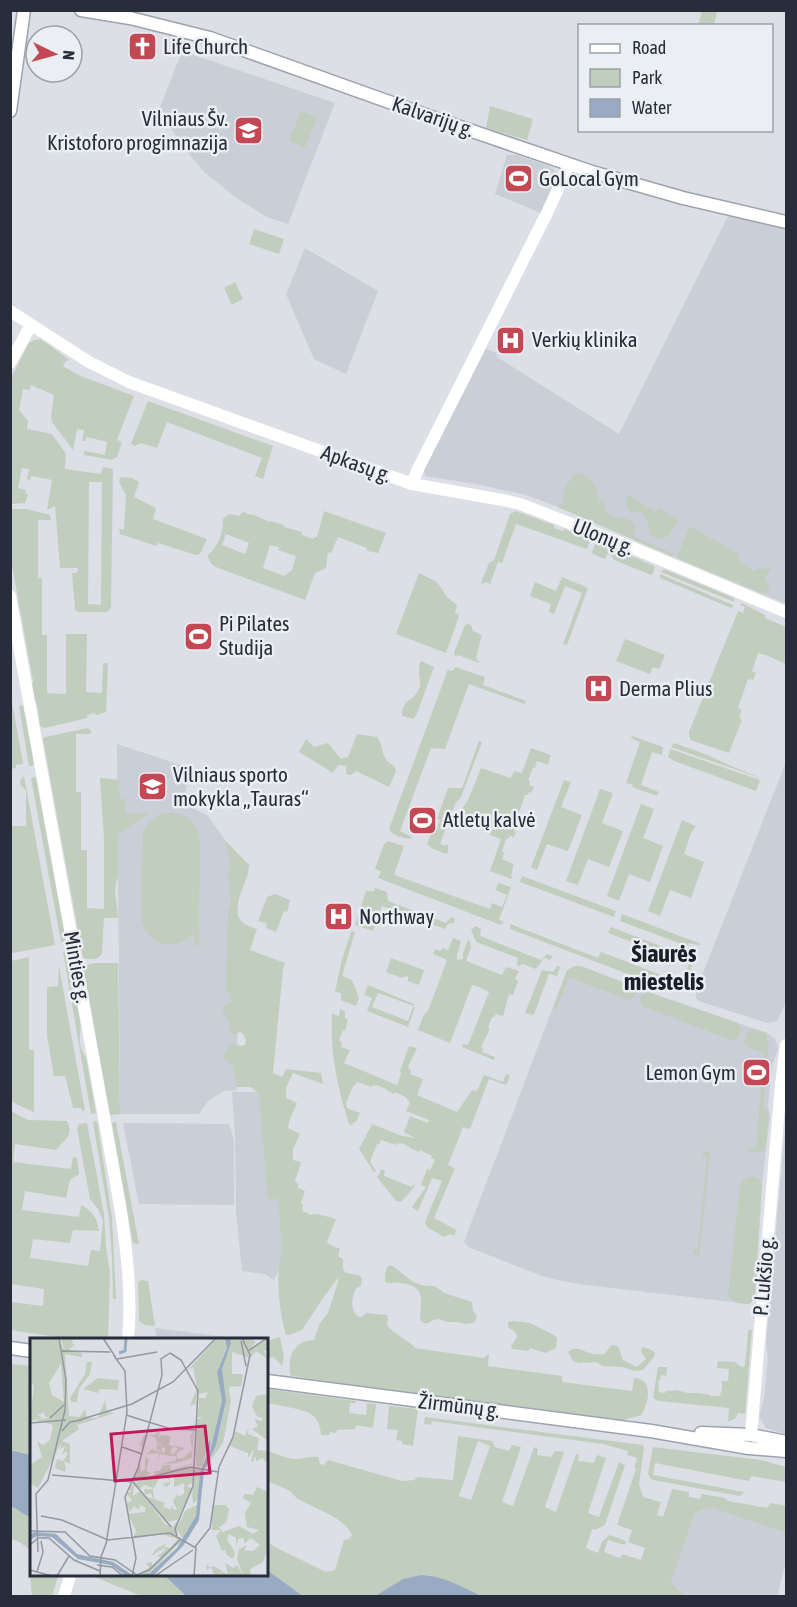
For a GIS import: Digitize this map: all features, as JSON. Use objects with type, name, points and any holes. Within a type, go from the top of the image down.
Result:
[{"type":"main road","points":[[10,111],[24,10]]},
{"type":"main road","name":"Kalvarijų g.","points":[[81,10],[130,18],[210,38],[569,165],[683,198],[786,222]]},
{"type":"main road","name":"Apkasų g.","points":[[10,311],[88,362],[120,378],[412,484],[569,165]]},
{"type":"main road","points":[[10,363],[31,326]]},
{"type":"main road","name":"Ulonų g.","points":[[412,484],[520,504],[621,543],[786,612]]},
{"type":"main road","name":"Minties g.","points":[[10,596],[120,1206],[129,1268],[128,1338]]},
{"type":"main road","name":"P. Lukšio g.","points":[[750,1441],[786,1045]]},
{"type":"main road","points":[[10,1348],[30,1351]]},
{"type":"main road","name":"Žirmūnų g.","points":[[268,1381],[651,1431],[750,1441],[786,1442]]},
{"type":"main road","name":"Žirmūnų g.","points":[[750,1441],[786,1451]]},
{"type":"main road","points":[[64,1596],[69,1577]]},
{"type":"shaded area","name":"Vilniaus Šv. Kristoforo progimnazija","points":[[182,51],[335,103],[288,224],[267,217],[238,199],[205,173],[187,152],[159,110]]},
{"type":"shaded area","points":[[507,155],[517,155],[554,170],[557,178],[541,213],[495,194]]},
{"type":"shaded area","points":[[730,216],[786,228],[786,604],[526,495],[425,476],[424,470],[486,349],[496,353],[497,357],[619,434]]},
{"type":"shaded area","points":[[305,248],[378,291],[346,374],[314,359],[286,294]]},
{"type":"shaded area","points":[[117,744],[190,768],[183,806],[193,808],[208,816],[225,840],[238,901],[237,1090],[219,1094],[208,1101],[199,1114],[120,1114]]},
{"type":"shaded area","points":[[786,762],[786,1002],[778,1020],[767,1023],[699,1001],[696,998],[696,991]]},
{"type":"shaded area","points":[[581,966],[767,1033],[775,1039],[778,1047],[772,1065],[768,1106],[770,1117],[762,1183],[755,1296],[749,1304],[557,1280],[468,1247],[464,1242],[567,970]]},
{"type":"shaded area","points":[[232,1092],[260,1092],[281,1196],[287,1254],[274,1280],[264,1274],[242,1271],[236,1211]]},
{"type":"shaded area","points":[[786,1119],[786,1434],[766,1428],[759,1417],[764,1398],[768,1357],[766,1342]]},
{"type":"shaded area","points":[[123,1123],[229,1124],[234,1140],[234,1205],[139,1204]]},
{"type":"shaded area","points":[[155,1328],[234,1338],[157,1338]]},
{"type":"shaded area","points":[[710,1507],[786,1531],[786,1562],[777,1596],[685,1596],[671,1582],[695,1513]]},
{"type":"green space","points":[[702,11],[717,12],[714,24],[698,24]]},
{"type":"green space","points":[[490,106],[533,119],[527,140],[486,128]]},
{"type":"green space","points":[[301,111],[317,118],[305,147],[289,141]]},
{"type":"green space","points":[[254,229],[284,239],[279,254],[249,244]]},
{"type":"green space","points":[[235,282],[243,299],[232,305],[224,288]]},
{"type":"green space","points":[[41,339],[69,360],[63,366],[78,375],[134,396],[117,440],[122,442],[117,457],[112,460],[84,455],[84,451],[105,455],[107,442],[87,437],[85,441],[82,441],[84,430],[77,429],[73,450],[52,422],[54,395],[31,385],[30,390],[23,389],[19,410],[28,421],[27,429],[52,434],[66,454],[65,469],[101,474],[103,467],[113,469],[111,608],[107,612],[75,610],[72,573],[77,573],[78,568],[60,568],[55,506],[47,510],[52,480],[31,476],[30,480],[27,479],[29,469],[22,468],[18,488],[26,490],[25,493],[28,494],[25,503],[11,504],[11,378],[29,343]],"holes":[[[89,482],[102,482],[101,605],[88,604]]]},
{"type":"green space","points":[[148,401],[273,446],[263,479],[255,476],[262,458],[167,422],[157,448],[141,443],[135,446],[131,444]]},
{"type":"green space","points":[[575,473],[593,482],[599,502],[606,501],[605,509],[609,515],[628,519],[635,525],[634,537],[674,554],[673,557],[558,507],[562,505],[565,488]]},
{"type":"green space","points":[[120,477],[132,478],[139,482],[134,497],[156,508],[153,519],[207,539],[200,554],[196,555],[158,543],[156,546],[120,534],[119,529],[124,530],[126,495],[119,482]]},
{"type":"green space","points":[[629,495],[656,512],[659,508],[678,519],[669,536],[661,539],[654,538],[650,534],[646,516],[640,512],[630,512],[625,506]]},
{"type":"green space","points":[[10,509],[26,509],[50,515],[51,520],[38,520],[38,578],[42,578],[42,635],[47,635],[47,693],[66,694],[66,634],[87,634],[86,692],[102,693],[103,665],[108,663],[106,712],[96,715],[94,713],[87,715],[87,718],[45,728],[40,726],[38,707],[32,691],[33,681],[11,560]]},
{"type":"green space","points":[[324,511],[386,533],[378,553],[367,551],[367,548],[338,537],[331,553],[328,552],[326,568],[315,573],[305,600],[218,568],[209,561],[208,555],[220,539],[223,519],[229,514],[239,516],[243,512],[252,514],[302,532],[302,535],[313,539],[317,537]],"holes":[[[226,534],[249,543],[245,554],[222,545]],[[270,545],[296,556],[292,570],[284,576],[263,568]]]},
{"type":"green space","points":[[516,511],[554,525],[554,528],[563,531],[564,529],[589,539],[587,549],[516,524],[502,563],[498,562],[490,584],[486,582],[482,584],[489,563],[494,560],[510,514]]},
{"type":"green space","points":[[690,526],[740,555],[738,560],[755,571],[758,568],[771,568],[764,580],[770,584],[768,592],[763,594],[676,558]]},
{"type":"green space","points":[[600,542],[654,566],[654,572],[651,575],[614,560],[608,553],[605,559],[593,554],[595,544]]},
{"type":"green space","points":[[664,569],[734,598],[734,602],[661,572]]},
{"type":"green space","points":[[419,573],[437,582],[447,597],[457,605],[455,612],[459,616],[446,653],[396,634]]},
{"type":"green space","points":[[660,574],[733,605],[733,607],[660,578]]},
{"type":"green space","points":[[562,577],[588,588],[567,645],[563,644],[582,593],[565,586],[554,614],[549,612],[551,604],[530,596],[535,582],[556,591]]},
{"type":"green space","points":[[742,603],[765,615],[765,618],[786,627],[786,664],[758,653],[752,671],[756,673],[753,680],[748,679],[738,708],[742,710],[739,717],[742,720],[729,753],[690,740],[689,732],[738,611],[743,613],[745,607],[740,605]]},
{"type":"green space","points":[[466,624],[471,625],[473,631],[482,635],[476,658],[480,663],[458,655],[456,657],[454,653]]},
{"type":"green space","points":[[625,639],[665,655],[659,669],[653,667],[650,674],[616,661]]},
{"type":"green space","points":[[421,661],[434,667],[414,719],[402,716],[404,706],[420,687],[419,665]]},
{"type":"green space","points":[[455,667],[485,677],[483,685],[526,701],[524,704],[469,684],[445,749],[431,748],[400,831],[412,837],[411,839],[398,836],[389,829],[448,669],[454,670]]},
{"type":"green space","points":[[11,696],[23,764],[11,769]]},
{"type":"green space","points":[[23,705],[34,763],[32,766],[29,766],[19,706]]},
{"type":"green space","points":[[88,728],[92,732],[89,734],[76,734],[76,792],[81,792],[81,850],[87,850],[87,908],[104,909],[104,838],[100,778],[119,780],[120,799],[125,799],[125,813],[149,813],[118,834],[118,877],[115,893],[118,918],[104,918],[102,954],[93,959],[83,958],[43,739]]},
{"type":"green space","points":[[357,734],[377,737],[385,757],[396,771],[389,787],[356,771],[351,775],[346,774],[346,766],[339,765],[332,773],[299,752],[306,739],[314,747],[328,743],[341,759],[348,757]]},
{"type":"green space","points":[[632,736],[663,747],[662,755],[652,752],[641,785],[659,792],[657,796],[626,783],[640,742],[631,738]]},
{"type":"green space","points":[[479,741],[482,742],[440,844],[448,845],[446,854],[427,844],[440,820],[437,819],[448,788],[462,788]]},
{"type":"green space","points":[[674,743],[705,754],[766,780],[671,747]]},
{"type":"green space","points":[[531,748],[551,755],[548,765],[537,761],[533,768],[528,780],[529,785],[534,787],[531,793],[525,795],[514,826],[516,832],[514,837],[510,836],[506,839],[502,851],[504,853],[502,859],[514,864],[511,879],[490,871],[501,839],[490,835],[493,828],[465,817],[462,824],[457,822],[481,768],[511,778],[514,771],[522,773]]},
{"type":"green space","points":[[670,749],[760,780],[756,791],[674,761],[668,757]]},
{"type":"green space","points":[[24,776],[55,945],[13,953],[10,950],[11,826],[26,826],[26,790],[20,783]]},
{"type":"green space","points":[[35,777],[66,941],[61,942],[31,778]]},
{"type":"green space","points":[[564,780],[571,782],[561,807],[582,815],[568,851],[547,844],[537,870],[531,867]]},
{"type":"green space","points":[[600,789],[613,793],[602,823],[623,831],[609,867],[588,859],[578,885],[566,881]]},
{"type":"green space","points":[[641,804],[654,809],[643,838],[663,846],[650,882],[629,874],[619,901],[607,896]]},
{"type":"green space","points":[[167,813],[179,814],[189,819],[196,827],[200,839],[199,945],[194,945],[194,933],[187,939],[171,945],[156,941],[150,936],[141,919],[143,833],[152,820]]},
{"type":"green space","points":[[682,820],[696,826],[691,833],[684,854],[704,862],[691,898],[670,890],[660,916],[648,911]]},
{"type":"green space","points":[[225,840],[249,864],[237,910],[239,918],[245,924],[257,929],[250,950],[285,963],[273,1073],[282,1077],[286,1069],[321,1073],[323,1084],[293,1073],[286,1088],[286,1098],[297,1103],[288,1128],[300,1134],[293,1149],[293,1160],[301,1162],[295,1181],[298,1188],[305,1191],[301,1203],[302,1211],[309,1215],[318,1214],[336,1219],[327,1242],[322,1239],[329,1244],[340,1249],[338,1256],[343,1259],[343,1269],[346,1273],[362,1278],[361,1286],[356,1288],[352,1300],[356,1314],[359,1317],[366,1313],[387,1315],[387,1325],[415,1348],[484,1358],[489,1354],[488,1366],[562,1376],[562,1382],[632,1391],[634,1378],[640,1379],[645,1382],[648,1392],[646,1405],[641,1415],[624,1420],[290,1375],[293,1351],[301,1343],[314,1340],[320,1323],[328,1313],[338,1278],[302,1330],[286,1335],[279,1293],[282,1251],[278,1199],[268,1199],[259,1093],[250,1087],[237,1087],[233,1066],[223,1057],[232,1043],[245,1045],[246,1040],[240,1032],[235,1035],[230,1031],[229,1021],[222,1011],[224,1006],[231,1002],[231,994],[226,990],[228,910],[231,903],[228,872],[231,869]]},
{"type":"green space","points":[[388,841],[404,846],[394,875],[490,909],[492,903],[502,907],[507,895],[497,891],[498,883],[511,887],[499,920],[504,922],[501,925],[378,878],[381,871],[375,869],[384,844]]},
{"type":"green space","points":[[522,876],[616,911],[614,917],[520,882]]},
{"type":"green space","points":[[375,888],[387,892],[388,901],[446,923],[451,917],[455,919],[454,923],[448,924],[445,929],[382,906],[373,931],[355,925],[366,891],[374,891]]},
{"type":"green space","points":[[275,894],[290,900],[287,912],[284,911],[276,932],[266,928],[267,923],[258,921],[267,897]]},
{"type":"green space","points":[[622,914],[701,944],[689,943],[687,946],[620,921]]},
{"type":"green space","points":[[510,924],[598,958],[601,952],[682,983],[689,964],[608,933],[611,927],[695,959],[678,993],[510,929]]},
{"type":"green space","points":[[475,926],[481,929],[480,936],[541,960],[547,954],[553,956],[550,960],[544,958],[536,969],[522,964],[517,965],[518,958],[476,942],[471,930]]},
{"type":"green space","points":[[353,931],[355,932],[342,976],[352,980],[359,998],[356,1006],[341,1000],[341,993],[335,992],[342,959]]},
{"type":"green space","points":[[453,938],[461,941],[457,960],[463,959],[463,953],[469,940],[471,947],[466,961],[502,975],[506,967],[519,971],[515,979],[518,981],[513,995],[509,994],[503,1016],[496,1014],[492,1017],[488,1028],[490,1029],[481,1047],[482,1052],[495,1057],[494,1060],[462,1047],[463,1044],[468,1045],[489,992],[479,987],[472,985],[450,1043],[418,1030],[424,1014],[428,1011],[447,960],[433,954],[435,949],[448,950]]},
{"type":"green space","points":[[67,951],[81,1026],[81,1047],[86,1057],[96,1113],[91,1114],[63,952]]},
{"type":"green space","points":[[29,957],[29,1050],[34,1050],[34,1112],[10,1100],[11,961]]},
{"type":"green space","points":[[391,958],[424,970],[419,985],[408,981],[406,976],[402,978],[386,972]]},
{"type":"green space","points":[[94,963],[118,963],[120,1114],[110,1115],[83,966]]},
{"type":"green space","points":[[59,966],[85,1111],[81,1108],[73,1108],[65,1076],[54,1076],[47,1036],[47,987],[58,986]]},
{"type":"green space","points":[[558,966],[560,967],[557,976],[549,974],[534,1014],[525,1013],[542,970],[553,972]]},
{"type":"green space","points":[[581,966],[632,986],[635,992],[634,997],[628,1000],[569,977],[556,1010],[553,1009],[567,970]]},
{"type":"green space","points":[[368,985],[414,1004],[414,1006],[378,993],[372,1007],[408,1021],[415,1007],[408,1027],[367,1011],[372,998],[364,995]]},
{"type":"green space","points":[[648,992],[738,1023],[741,1029],[738,1038],[734,1041],[642,1006],[641,996]]},
{"type":"green space","points":[[340,1009],[345,1011],[345,1018],[348,1020],[339,1040],[342,1043],[341,1047],[350,1050],[344,1063],[397,1085],[409,1046],[417,1048],[408,1067],[410,1074],[423,1079],[417,1095],[457,1112],[472,1090],[477,1091],[484,1075],[503,1082],[506,1074],[510,1076],[506,1085],[489,1079],[470,1129],[463,1127],[448,1165],[455,1168],[434,1218],[455,1229],[454,1236],[450,1234],[444,1237],[427,1227],[425,1222],[442,1181],[432,1178],[418,1211],[412,1207],[426,1187],[421,1185],[427,1169],[430,1170],[435,1160],[431,1158],[432,1156],[401,1143],[396,1145],[381,1140],[370,1162],[376,1171],[374,1172],[359,1149],[372,1124],[402,1136],[415,1138],[404,1132],[410,1116],[428,1123],[429,1120],[406,1111],[410,1102],[407,1098],[377,1085],[372,1087],[357,1082],[346,1103],[347,1108],[360,1113],[356,1122],[352,1123],[353,1126],[349,1124],[333,1056],[332,1013],[339,1016]]},
{"type":"green space","points":[[751,1029],[767,1033],[769,1044],[763,1108],[769,1112],[765,1150],[754,1153],[747,1151],[748,1147],[756,1149],[764,1054],[744,1043]]},
{"type":"green space","points":[[11,1111],[28,1120],[67,1121],[70,1130],[56,1150],[15,1144],[13,1162],[71,1169],[73,1157],[77,1158],[79,1174],[70,1180],[66,1198],[25,1191],[22,1210],[79,1217],[81,1205],[94,1215],[99,1231],[73,1230],[70,1243],[33,1239],[30,1258],[88,1266],[91,1250],[100,1251],[103,1221],[98,1209],[90,1199],[77,1129],[79,1124],[87,1123],[104,1214],[110,1273],[108,1338],[62,1338],[11,1330],[11,1302],[43,1306],[44,1289],[11,1284]]},
{"type":"green space","points":[[97,1121],[112,1217],[116,1299],[113,1299],[109,1218],[93,1122]]},
{"type":"green space","points":[[116,1122],[139,1244],[133,1243],[112,1123]]},
{"type":"green space","points":[[704,1150],[710,1153],[699,1256],[697,1256],[692,1250],[698,1249],[707,1157],[702,1156]]},
{"type":"green space","points":[[381,1169],[385,1170],[384,1176],[412,1187],[415,1185],[401,1202],[396,1201],[377,1177]]},
{"type":"green space","points":[[756,1177],[762,1183],[755,1296],[749,1304],[736,1303],[728,1296],[740,1186],[743,1180]]},
{"type":"green space","points":[[391,1265],[417,1284],[435,1287],[444,1293],[472,1302],[473,1311],[477,1316],[475,1322],[465,1324],[437,1319],[427,1323],[420,1320],[421,1300],[415,1287],[385,1282],[387,1267]]},
{"type":"green space","points":[[148,1281],[155,1326],[145,1325],[139,1321],[138,1282]]},
{"type":"green space","points":[[508,1322],[530,1323],[554,1335],[557,1338],[556,1348],[545,1353],[530,1348],[528,1351],[512,1349],[511,1346],[517,1337],[516,1333],[508,1327]]},
{"type":"green space","points":[[752,1329],[745,1414],[738,1413],[735,1419],[728,1421],[729,1408],[658,1401],[653,1398],[658,1367],[667,1367],[666,1376],[661,1375],[658,1381],[659,1392],[676,1390],[720,1396],[722,1381],[728,1381],[729,1369],[717,1368],[718,1361],[735,1362],[741,1367],[745,1366],[748,1331]]},
{"type":"green space","points":[[280,1337],[284,1357],[282,1366],[274,1357],[268,1358],[268,1341]]},
{"type":"green space","points":[[612,1345],[618,1346],[623,1360],[637,1367],[646,1359],[641,1352],[642,1347],[655,1353],[643,1370],[634,1371],[623,1367],[603,1366],[596,1362],[579,1363],[573,1361],[568,1352],[577,1349],[594,1354],[604,1354]]},
{"type":"green space","points":[[10,1364],[30,1366],[30,1455],[11,1450]]},
{"type":"green space","points":[[268,1389],[356,1401],[356,1403],[350,1403],[349,1413],[366,1415],[367,1403],[376,1404],[373,1428],[356,1425],[355,1429],[337,1430],[336,1433],[330,1432],[329,1435],[321,1435],[316,1418],[298,1409],[268,1403]]},
{"type":"green space","points":[[389,1406],[418,1409],[413,1446],[396,1440],[398,1430],[387,1429]]},
{"type":"green space","points":[[425,1417],[643,1445],[639,1484],[643,1497],[661,1502],[657,1515],[663,1517],[672,1489],[689,1492],[689,1497],[700,1499],[702,1494],[767,1508],[771,1503],[786,1506],[786,1533],[710,1507],[695,1513],[671,1582],[685,1596],[482,1596],[443,1579],[421,1575],[403,1579],[375,1596],[303,1596],[268,1571],[268,1543],[326,1572],[335,1570],[344,1540],[349,1539],[352,1535],[337,1519],[298,1499],[290,1491],[268,1481],[268,1451],[293,1459],[318,1457],[320,1464],[324,1465],[328,1460],[402,1481],[414,1480],[418,1477],[453,1480],[458,1436],[492,1441],[495,1447],[509,1451],[512,1445],[521,1447],[502,1502],[513,1506],[534,1447],[538,1449],[537,1455],[551,1457],[555,1451],[564,1452],[545,1507],[556,1512],[576,1454],[579,1455],[578,1461],[594,1463],[597,1455],[606,1458],[588,1513],[599,1517],[619,1462],[625,1465],[605,1525],[595,1530],[592,1529],[586,1548],[598,1553],[602,1542],[609,1535],[626,1541],[625,1545],[608,1540],[604,1552],[620,1558],[622,1554],[641,1560],[645,1548],[628,1542],[632,1530],[617,1525],[636,1469],[634,1468],[637,1458],[627,1455],[628,1451],[603,1444],[432,1421],[431,1425],[424,1424]],"holes":[[[478,1441],[490,1446],[471,1500],[459,1496]]]},
{"type":"green space","points":[[653,1447],[761,1460],[786,1467],[786,1482],[751,1476],[749,1481],[655,1463],[653,1475],[744,1492],[740,1496],[653,1480],[648,1474]]},
{"type":"green space","points":[[10,1507],[30,1516],[30,1549],[11,1539]]},
{"type":"green space","points":[[30,1577],[58,1577],[52,1596],[32,1596]]},
{"type":"green space","points":[[94,1577],[166,1577],[186,1596],[141,1596]]},
{"type":"water","points":[[10,1450],[30,1455],[30,1516],[11,1507]]},
{"type":"water","points":[[268,1571],[303,1596],[186,1596],[166,1577],[268,1577]]},
{"type":"water","points":[[421,1575],[445,1580],[482,1596],[375,1596],[403,1579]]},
{"type":"place","name":"Life Church","points":[[142,47]]},
{"type":"place","name":"Vilniaus Šv. Kristoforo progimnazija","points":[[249,131]]},
{"type":"place","name":"GoLocal Gym","points":[[518,179]]},
{"type":"place","name":"Verkių klinika","points":[[511,340]]},
{"type":"place","name":"Pi Pilates Studija","points":[[198,636]]},
{"type":"place","name":"Derma Plius","points":[[598,689]]},
{"type":"place","name":"Vilniaus sporto mokykla „Tauras“","points":[[152,787]]},
{"type":"place","name":"Atletų kalvė","points":[[422,820]]},
{"type":"place","name":"Northway","points":[[338,917]]},
{"type":"place","name":"Lemon Gym","points":[[757,1073]]},
{"type":"district","name":"Šiaurės miestelis","points":[[664,968]]}]
